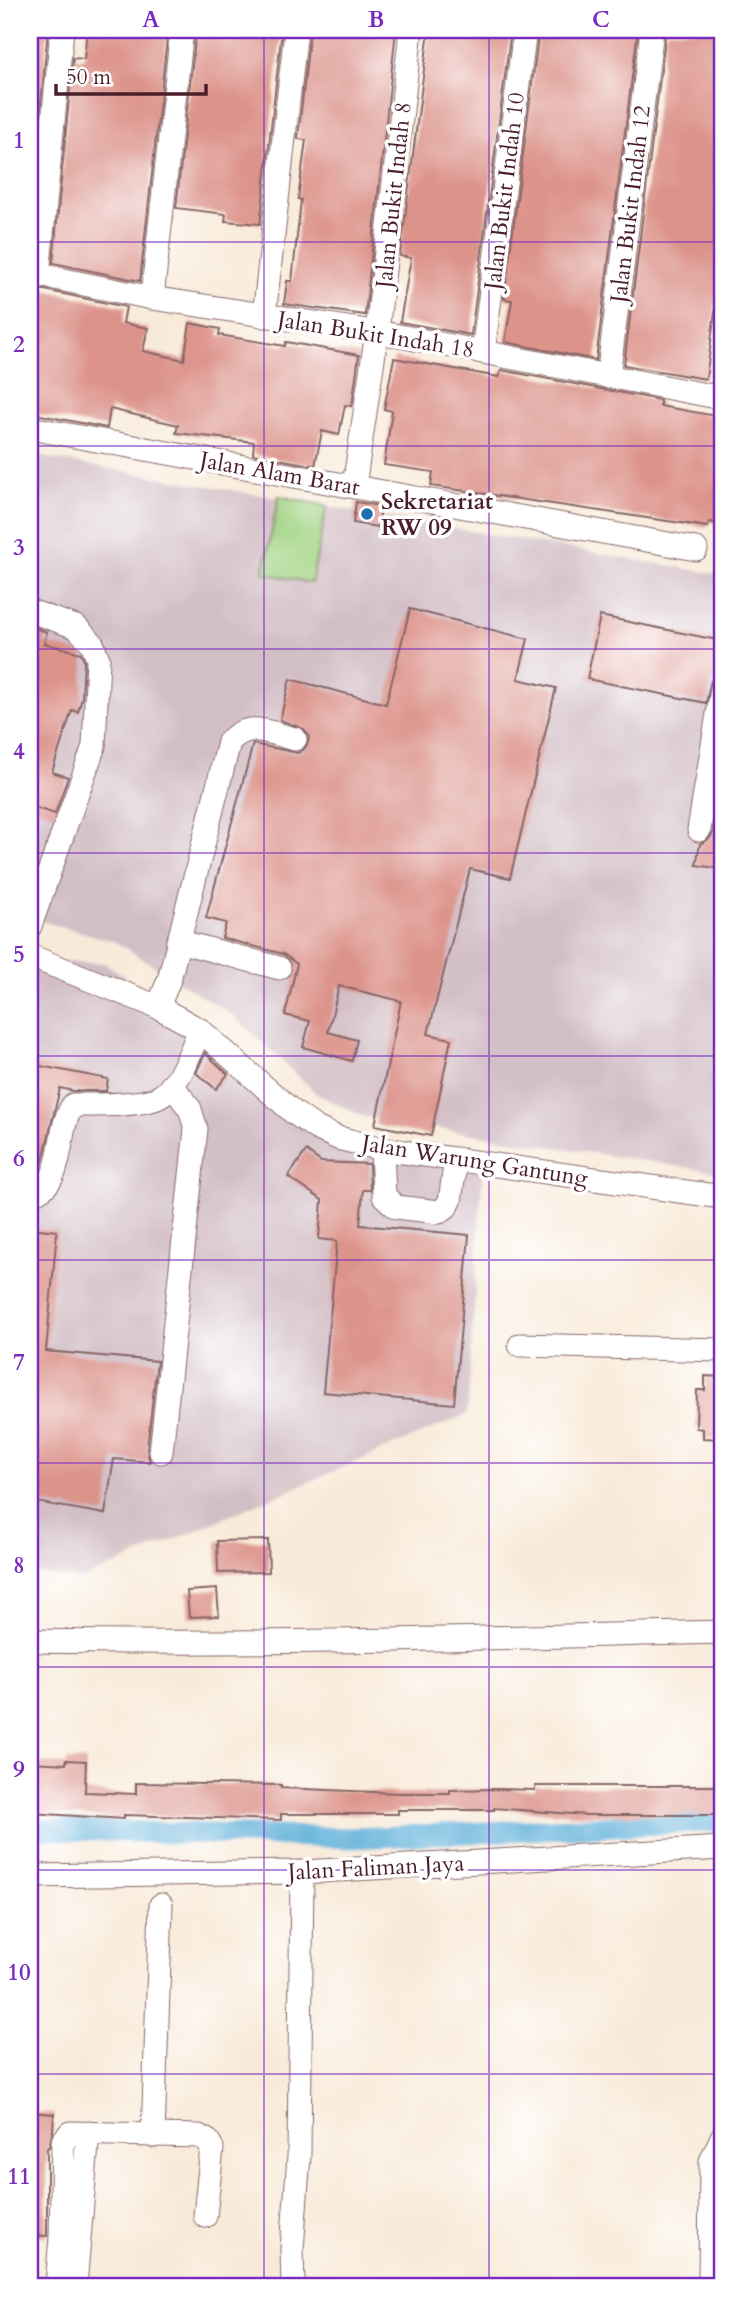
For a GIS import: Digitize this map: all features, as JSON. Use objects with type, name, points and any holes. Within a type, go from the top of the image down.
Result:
[{"type":"street","points":[[34,274],[62,30]]},
{"type":"street","points":[[152,298],[182,30]]},
{"type":"street","points":[[264,316],[296,30]]},
{"type":"street","name":"Jalan Bukit Indah 8","points":[[354,486],[377,332],[411,30]]},
{"type":"street","name":"Jalan Bukit Indah 10","points":[[483,352],[525,30]]},
{"type":"street","name":"Jalan Bukit Indah 12","points":[[608,377],[652,30]]},
{"type":"street","name":"Jalan Bukit Indah 18","points":[[34,274],[152,298],[377,332],[722,398]]},
{"type":"street","name":"Jalan Alam Barat","points":[[30,428],[696,550]]},
{"type":"street","points":[[30,611],[76,627],[92,643],[97,659],[93,746],[30,926]]},
{"type":"street","points":[[699,830],[722,688]]},
{"type":"street","points":[[158,1007],[169,980],[229,742],[238,732],[251,728],[295,738]]},
{"type":"street","points":[[178,940],[279,968]]},
{"type":"street","name":"Jalan Warung Gantung","points":[[30,956],[158,1007],[200,1030],[293,1112],[316,1128],[338,1138],[382,1149],[722,1196]]},
{"type":"street","points":[[30,1194],[41,1191],[53,1179],[66,1115],[73,1105],[135,1103],[159,1098],[172,1085],[200,1030]]},
{"type":"street","points":[[161,1452],[196,1129],[190,1109],[172,1085]]},
{"type":"street","points":[[382,1149],[384,1196],[396,1207],[439,1212],[446,1208],[450,1201],[456,1159]]},
{"type":"street","points":[[520,1345],[722,1350]]},
{"type":"street","points":[[30,1641],[142,1643],[722,1632]]},
{"type":"street","name":"Jalan Faliman Jaya","points":[[30,1876],[302,1872],[722,1848]]},
{"type":"street","points":[[293,2286],[292,2249],[299,2156],[302,1872]]},
{"type":"street","points":[[153,2136],[161,1905]]},
{"type":"street","points":[[75,2286],[64,2141],[70,2133],[199,2136],[208,2141],[212,2148],[205,2217]]},
{"type":"street","points":[[710,2286],[711,2161],[722,2137]]},
{"type":"street","points":[[57,2286],[70,2238]]},
{"type":"shaded area","points":[[30,455],[722,575],[722,1173],[365,1117],[318,1095],[234,1016],[114,941],[30,918]]},
{"type":"shaded area","points":[[30,961],[104,963],[218,1033],[296,1111],[353,1139],[483,1165],[467,1414],[80,1580],[30,1572]]},
{"type":"green space","points":[[279,496],[327,506],[311,583],[263,573]]},
{"type":"building","points":[[30,30],[48,30],[30,216]]},
{"type":"building","points":[[87,30],[168,30],[140,281],[53,263],[73,58],[84,59]]},
{"type":"building","points":[[196,30],[282,30],[260,224],[225,221],[226,214],[176,208]]},
{"type":"building","points":[[310,30],[396,30],[365,315],[284,304],[287,281],[292,281],[301,200],[298,199],[306,140],[298,139]]},
{"type":"building","points":[[429,30],[511,30],[471,335],[400,322],[411,258],[400,256]]},
{"type":"building","points":[[539,30],[638,30],[596,360],[505,342],[512,300],[504,299]]},
{"type":"building","points":[[666,30],[722,30],[722,259],[706,379],[624,365]]},
{"type":"building","points":[[30,287],[126,307],[123,323],[148,328],[143,351],[184,360],[190,323],[220,329],[219,335],[285,346],[286,342],[359,355],[352,406],[345,405],[339,435],[322,431],[315,466],[253,454],[254,442],[176,433],[178,425],[110,409],[107,428],[30,413]]},
{"type":"building","points":[[394,358],[499,377],[501,370],[660,400],[660,406],[722,417],[722,524],[709,522],[708,527],[431,486],[433,472],[384,465],[392,411],[384,409]]},
{"type":"building","name":"Sekretariat RW 09","points":[[356,502],[381,506],[378,527],[353,523]]},
{"type":"building","points":[[410,609],[528,639],[518,679],[556,688],[510,878],[470,869],[428,1034],[451,1039],[431,1136],[375,1125],[401,1001],[339,986],[328,1032],[357,1040],[352,1061],[303,1047],[310,1021],[285,1015],[297,964],[283,954],[222,938],[226,923],[206,918],[253,744],[298,753],[308,743],[309,736],[304,729],[280,720],[290,679],[386,704]]},
{"type":"building","points":[[600,616],[722,641],[722,675],[711,681],[706,703],[587,679]]},
{"type":"building","points":[[30,626],[47,632],[44,643],[81,653],[84,661],[82,698],[78,712],[72,710],[52,772],[68,777],[55,814],[30,806]]},
{"type":"building","points":[[722,774],[722,869],[696,865],[700,844],[713,833]]},
{"type":"building","points":[[205,1053],[228,1074],[216,1089],[196,1073]]},
{"type":"building","points":[[30,1064],[108,1079],[106,1091],[73,1091],[60,1088],[42,1164],[36,1175],[30,1174]]},
{"type":"building","points":[[306,1151],[321,1162],[369,1164],[370,1190],[363,1190],[360,1225],[469,1235],[454,1404],[323,1392],[337,1241],[319,1239],[322,1200],[288,1177]]},
{"type":"building","points":[[30,1228],[57,1231],[46,1351],[157,1361],[147,1450],[150,1462],[114,1459],[105,1514],[30,1501]]},
{"type":"building","points":[[705,1376],[722,1377],[722,1439],[703,1438],[703,1429],[696,1428],[697,1390],[705,1390]]},
{"type":"building","points":[[268,1540],[269,1572],[218,1573],[217,1541]]},
{"type":"building","points":[[217,1589],[219,1616],[189,1617],[187,1591]]},
{"type":"building","points":[[66,1760],[86,1761],[85,1792],[136,1794],[136,1783],[281,1785],[281,1788],[398,1793],[535,1790],[535,1786],[722,1786],[722,1815],[586,1815],[494,1808],[398,1810],[398,1814],[281,1814],[281,1820],[124,1815],[124,1819],[30,1813],[30,1762],[66,1764]]},
{"type":"building","points":[[30,2112],[54,2114],[53,2131],[47,2147],[47,2236],[30,2235]]},
{"type":"waterway","points":[[30,1829],[353,1838],[722,1821]]},
{"type":"place","name":"Sekretariat RW 09","points":[[367,514]]}]
